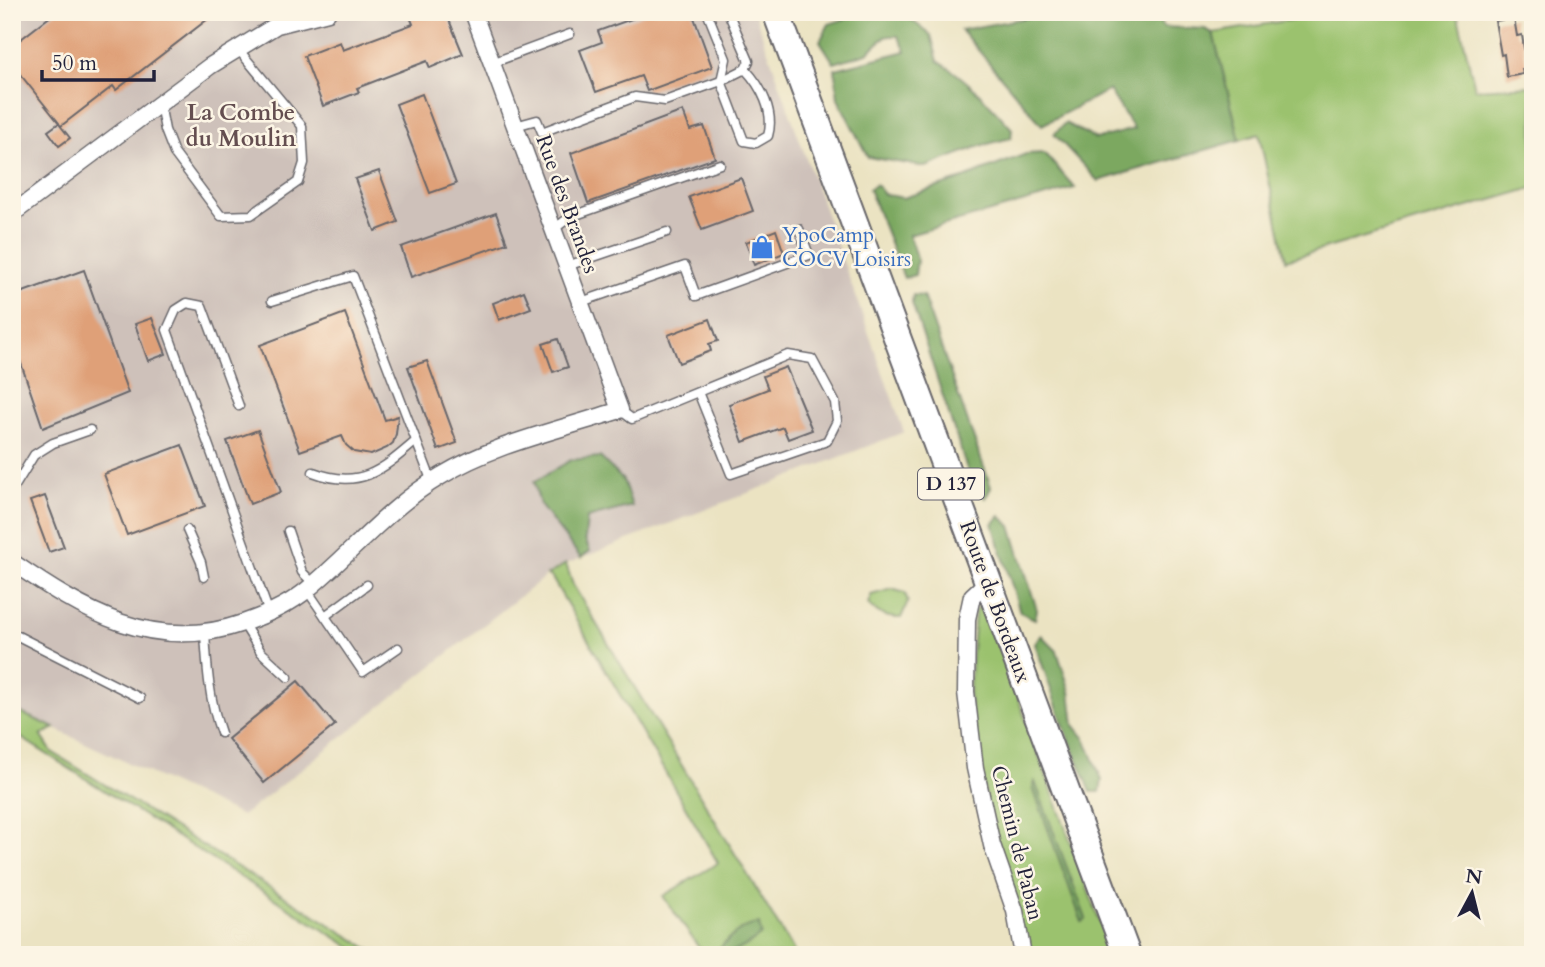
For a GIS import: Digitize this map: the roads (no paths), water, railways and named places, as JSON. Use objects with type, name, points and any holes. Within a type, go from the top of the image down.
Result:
[{"type":"main road","name":"Route de Bordeaux","points":[[776,12],[1127,955]]},
{"type":"street","points":[[12,214],[210,66],[238,49],[275,18],[328,12]]},
{"type":"street","name":"Rue des Brandes","points":[[473,12],[620,410]]},
{"type":"street","points":[[13,566],[93,613],[132,627],[173,634],[222,630],[269,613],[311,587],[400,504],[432,482],[484,453],[620,410]]},
{"type":"street","name":"Chemin de Paban","points":[[987,582],[972,596],[967,619],[966,692],[975,768],[992,845],[1015,911],[1023,955]]},
{"type":"lane","points":[[707,12],[726,59],[721,81],[744,141],[756,143],[768,136],[772,123],[758,83],[745,69]]},
{"type":"lane","points":[[515,126],[537,120],[542,132],[635,97],[665,101],[721,81],[745,69],[749,61],[728,12]]},
{"type":"lane","points":[[492,63],[570,34]]},
{"type":"lane","points":[[160,104],[165,130],[174,153],[221,216],[251,215],[298,182],[304,163],[302,126],[238,49]]},
{"type":"lane","points":[[554,229],[570,217],[720,164]]},
{"type":"lane","points":[[581,302],[685,266],[696,296],[809,255],[799,229]]},
{"type":"lane","points":[[567,266],[667,232]]},
{"type":"lane","points":[[272,300],[353,276],[432,482]]},
{"type":"lane","points":[[239,406],[202,306],[187,303],[176,310],[167,330],[269,613]]},
{"type":"lane","points":[[620,410],[632,419],[788,355],[812,359],[835,402],[837,421],[827,442],[731,474],[698,392]]},
{"type":"lane","points":[[12,491],[34,455],[53,443],[90,430]]},
{"type":"lane","points":[[313,472],[330,479],[368,477],[416,441]]},
{"type":"lane","points":[[187,530],[201,562],[204,577]]},
{"type":"lane","points":[[288,531],[302,572],[325,616],[363,672],[398,648]]},
{"type":"lane","points":[[325,616],[367,585]]},
{"type":"lane","points":[[243,623],[261,652],[288,677]]},
{"type":"lane","points":[[12,633],[140,698]]},
{"type":"lane","points":[[205,633],[209,689],[221,733]]},
{"type":"place","name":"YpoCamp COCV Loisirs","points":[[762,247]]},
{"type":"district","name":"La Combe du Moulin","points":[[241,125]]}]
